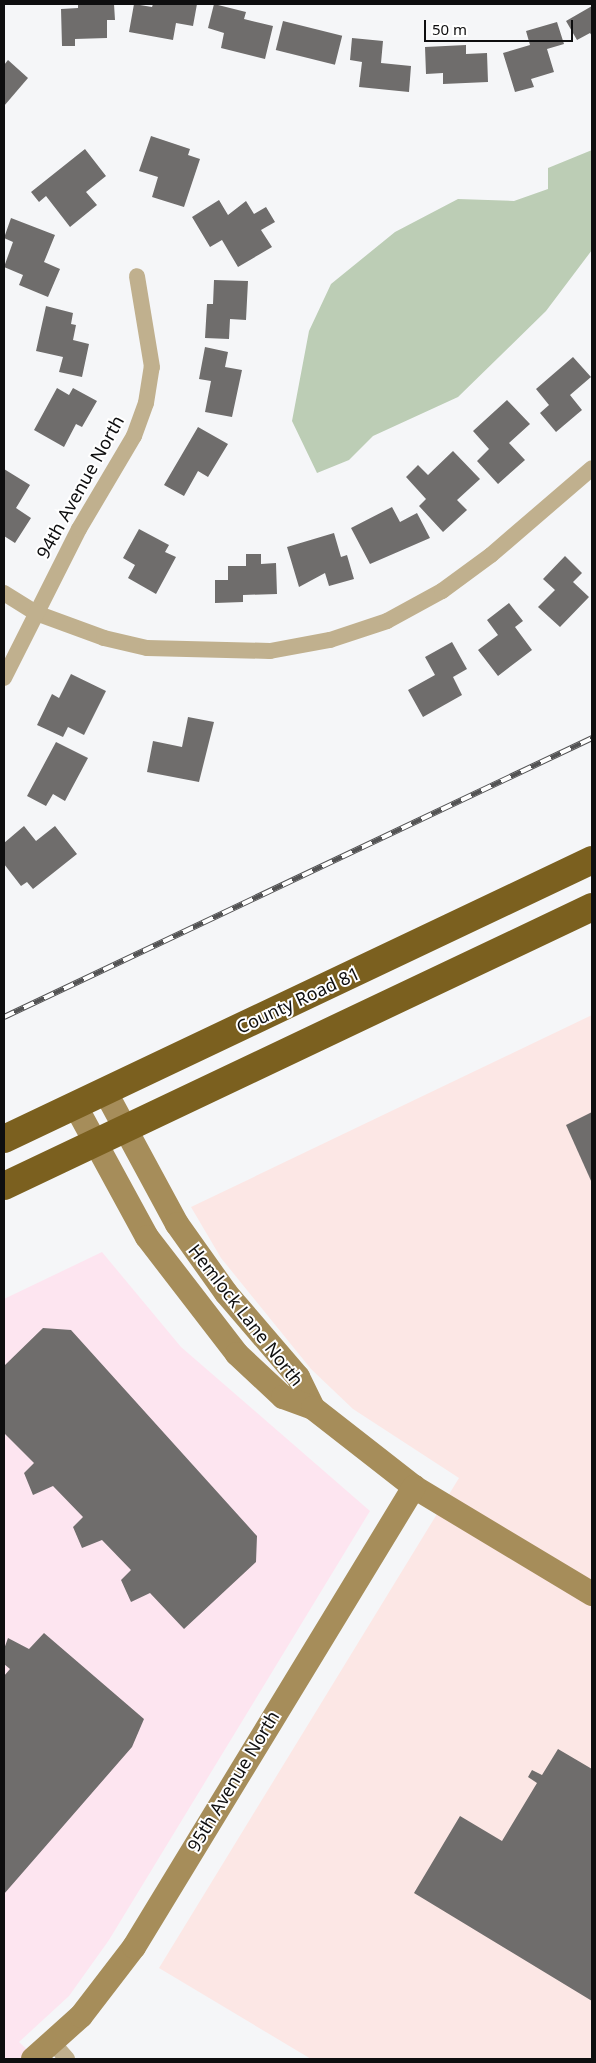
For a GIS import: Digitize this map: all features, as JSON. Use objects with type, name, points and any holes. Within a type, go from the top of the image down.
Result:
[{"type":"highway","name":"County Road 81","points":[[4,1140],[592,860]]},
{"type":"highway","points":[[4,1186],[592,907]]},
{"type":"street","name":"94th Avenue North","points":[[4,678],[79,529],[134,436],[146,402],[152,367],[137,276]]},
{"type":"street","points":[[4,594],[36,613],[104,638],[147,648],[270,651],[330,640],[387,621],[442,591],[491,555],[592,468]]},
{"type":"street","name":"Hemlock Lane North","points":[[105,1091],[124,1130],[176,1224],[226,1293],[298,1377],[313,1408]]},
{"type":"street","name":"Hemlock Lane North","points":[[75,1106],[147,1237],[193,1302],[237,1354],[283,1397],[313,1408],[414,1487],[592,1594]]},
{"type":"street","name":"95th Avenue North","points":[[33,2059],[60,2052],[87,2008],[134,1947],[414,1487]]},
{"type":"shaded area","points":[[592,1015],[592,2059],[311,2059],[159,1968],[459,1478],[353,1409],[311,1369],[221,1258],[191,1207]]},
{"type":"shaded area","points":[[102,1252],[181,1347],[370,1511],[109,1940],[69,1996],[19,2042],[37,2059],[4,2059],[4,1299]]},
{"type":"green space","points":[[592,150],[592,250],[546,311],[458,397],[373,436],[349,460],[317,473],[292,421],[309,331],[331,284],[395,232],[458,199],[514,201],[548,189],[548,168]]},
{"type":"building","points":[[78,4],[114,4],[115,20],[107,20],[107,38],[75,39],[75,46],[62,46],[61,9],[78,8]]},
{"type":"building","points":[[134,4],[152,7],[153,4],[197,4],[193,26],[176,23],[173,40],[129,32]]},
{"type":"building","points":[[214,4],[246,12],[244,19],[273,26],[265,59],[221,48],[224,33],[208,28]]},
{"type":"building","points":[[592,6],[592,36],[590,33],[577,40],[566,21]]},
{"type":"building","points":[[283,21],[342,36],[335,65],[276,50]]},
{"type":"building","points":[[557,22],[564,44],[547,49],[554,72],[531,79],[534,87],[515,92],[503,53],[530,45],[526,31]]},
{"type":"building","points":[[352,38],[383,41],[381,63],[411,66],[409,92],[359,87],[362,62],[350,60]]},
{"type":"building","points":[[466,45],[466,54],[487,53],[488,82],[443,84],[443,73],[426,74],[425,47]]},
{"type":"building","points":[[8,60],[28,78],[4,106],[4,65]]},
{"type":"building","points":[[151,136],[190,149],[188,155],[200,159],[184,207],[152,197],[158,177],[139,171]]},
{"type":"building","points":[[85,149],[106,176],[86,192],[97,205],[70,227],[46,196],[39,202],[31,192]]},
{"type":"building","points":[[219,200],[228,215],[246,201],[254,214],[266,207],[275,222],[261,230],[272,247],[238,267],[222,240],[210,247],[192,217]]},
{"type":"building","points":[[11,218],[55,235],[44,262],[60,269],[48,297],[19,285],[23,275],[4,267],[13,242],[4,238]]},
{"type":"building","points":[[214,280],[248,281],[246,320],[230,319],[229,339],[205,338],[207,304],[213,304]]},
{"type":"building","points":[[46,306],[73,313],[71,324],[76,325],[73,340],[89,344],[82,377],[59,372],[63,357],[36,351]]},
{"type":"building","points":[[205,347],[228,352],[225,367],[242,370],[232,417],[205,412],[211,381],[199,379]]},
{"type":"building","points":[[573,357],[591,377],[570,395],[582,410],[556,432],[540,413],[549,405],[536,389]]},
{"type":"building","points":[[57,388],[69,395],[73,388],[97,401],[82,427],[76,424],[64,447],[34,430]]},
{"type":"building","points":[[507,400],[530,424],[509,443],[525,460],[498,484],[477,461],[489,449],[473,431]]},
{"type":"building","points":[[198,427],[228,444],[208,477],[198,471],[184,496],[164,485]]},
{"type":"building","points":[[453,451],[480,479],[457,500],[467,510],[443,532],[419,506],[426,499],[406,477],[418,465],[428,475]]},
{"type":"building","points":[[4,469],[30,485],[16,508],[31,518],[15,543],[4,536]]},
{"type":"building","points":[[392,507],[400,522],[417,513],[430,538],[370,564],[351,528]]},
{"type":"building","points":[[139,529],[169,545],[165,552],[176,557],[156,594],[128,578],[135,565],[123,558]]},
{"type":"building","points":[[334,533],[341,557],[347,555],[354,579],[329,586],[325,573],[299,587],[287,547]]},
{"type":"building","points":[[246,554],[261,554],[261,564],[276,563],[277,594],[243,595],[243,602],[215,603],[215,580],[228,580],[228,566],[246,566]]},
{"type":"building","points":[[565,556],[582,573],[573,582],[589,597],[560,627],[538,607],[555,590],[543,579]]},
{"type":"building","points":[[509,603],[523,621],[515,627],[532,650],[498,676],[478,650],[498,635],[487,620]]},
{"type":"building","points":[[452,642],[467,669],[453,677],[462,695],[423,717],[408,690],[435,675],[425,657]]},
{"type":"building","points":[[71,674],[106,691],[84,735],[68,727],[63,737],[37,725],[52,694],[59,698]]},
{"type":"building","points":[[188,717],[214,722],[199,782],[147,772],[153,741],[182,747]]},
{"type":"building","points":[[56,742],[88,758],[65,801],[53,794],[46,806],[27,796]]},
{"type":"building","points":[[24,826],[36,841],[55,826],[77,854],[33,889],[27,882],[21,886],[4,864],[4,843]]},
{"type":"building","points":[[592,1112],[592,1183],[566,1125]]},
{"type":"building","points":[[43,1328],[71,1330],[257,1536],[256,1562],[184,1629],[150,1593],[131,1602],[121,1580],[131,1570],[102,1540],[82,1548],[73,1527],[83,1517],[53,1486],[33,1495],[24,1473],[34,1463],[4,1433],[4,1366]]},
{"type":"building","points":[[44,1633],[144,1719],[132,1747],[4,1894],[4,1676],[10,1669],[4,1664],[4,1649],[8,1638],[29,1649]]},
{"type":"building","points":[[558,1749],[592,1769],[592,2001],[414,1893],[460,1816],[502,1841],[537,1783],[528,1777],[532,1770],[542,1775]]},
{"type":"railway","points":[[4,1017],[592,738]]}]
